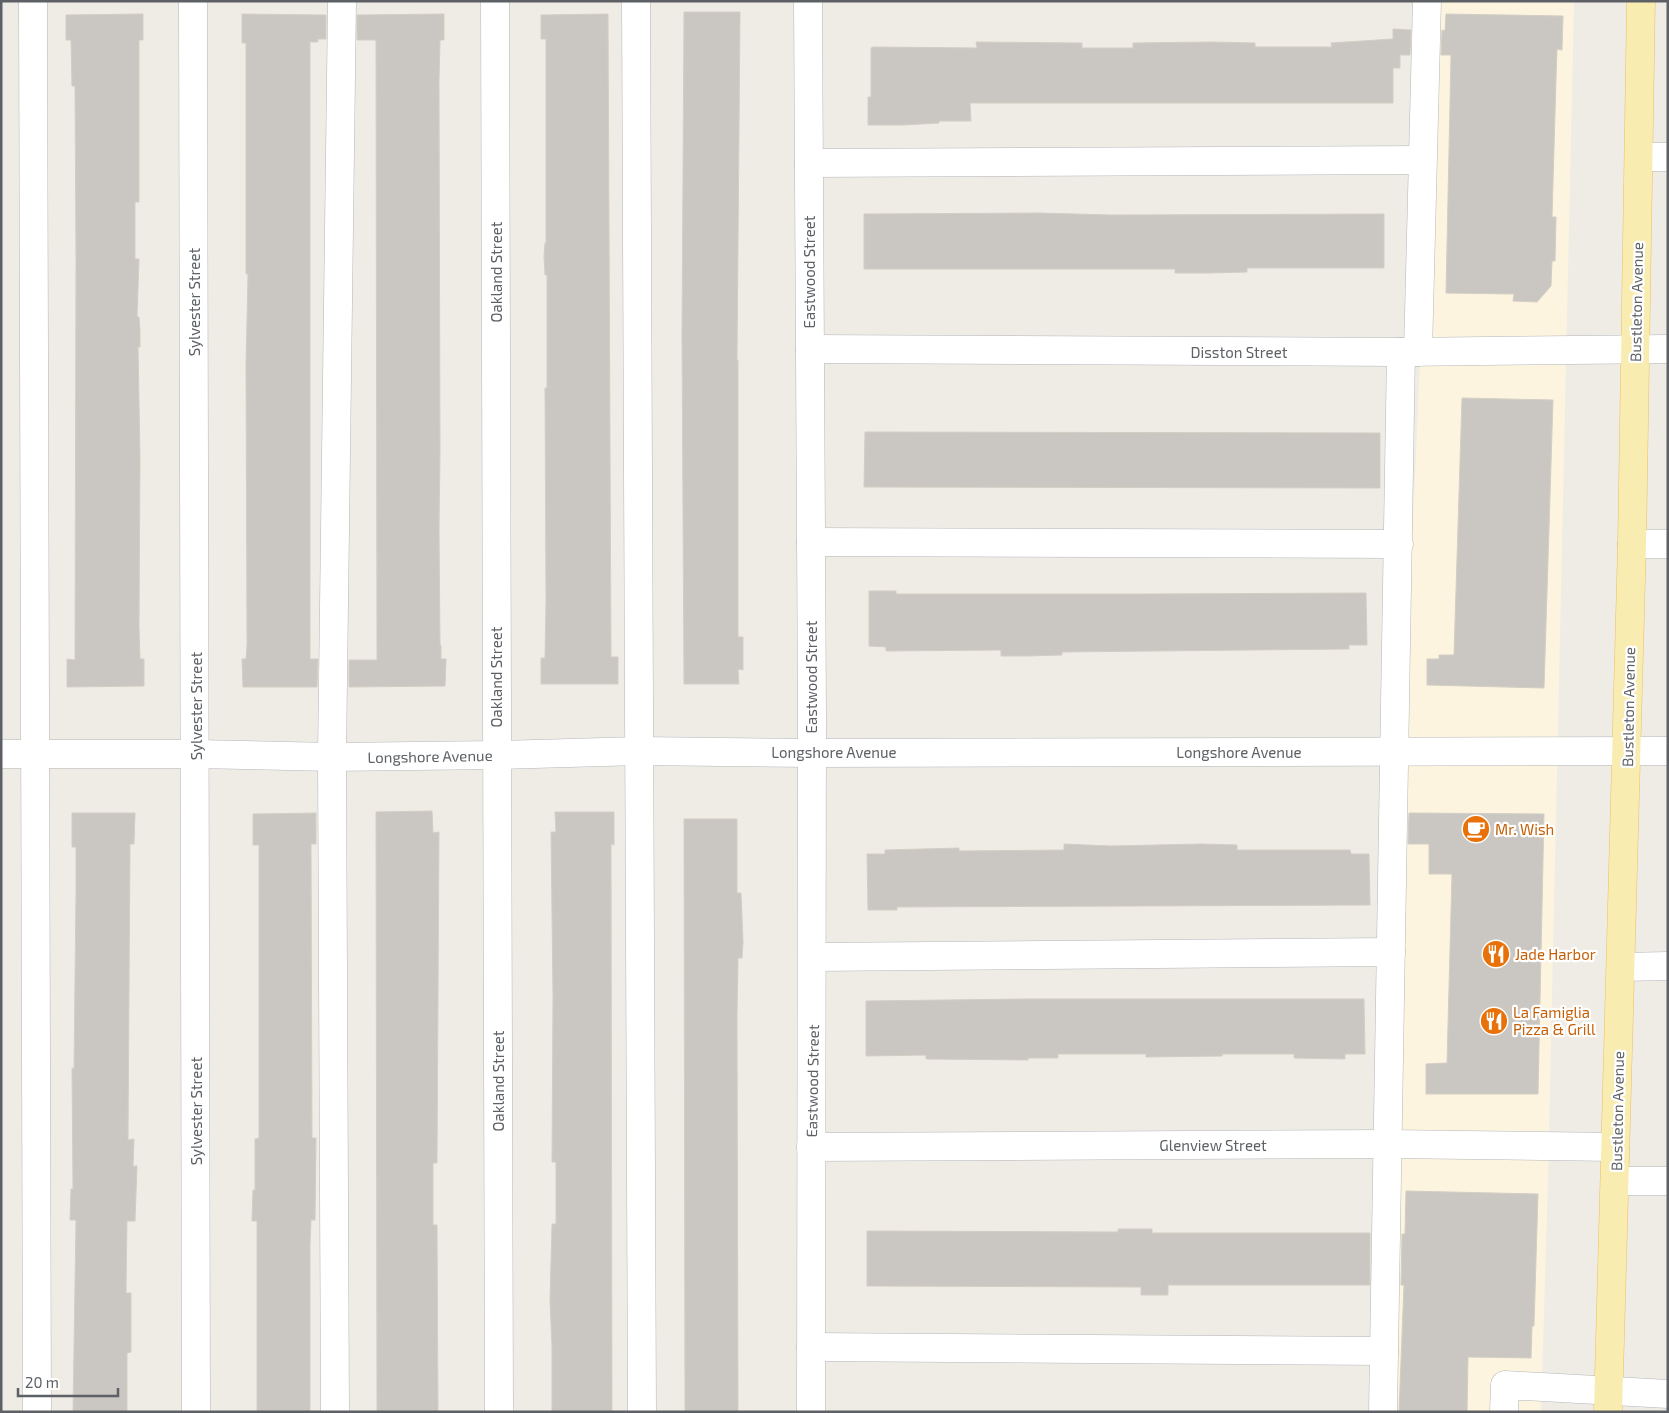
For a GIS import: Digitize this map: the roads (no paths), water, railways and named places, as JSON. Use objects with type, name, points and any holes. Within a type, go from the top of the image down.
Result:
[{"type":"main road","name":"Bustleton Avenue","points":[[1608,1401],[1628,751],[1636,349],[1640,1]]},
{"type":"street","points":[[33,1],[36,1412]]},
{"type":"street","name":"Sylvester Street","points":[[193,1],[196,1412]]},
{"type":"street","points":[[336,1412],[332,757],[342,1]]},
{"type":"street","name":"Oakland Street","points":[[495,1],[499,1412]]},
{"type":"street","points":[[636,1],[642,1412]]},
{"type":"street","name":"Eastwood Street","points":[[808,1],[813,957],[811,1412]]},
{"type":"street","points":[[1383,1412],[1399,544],[1422,160],[1427,1]]},
{"type":"street","points":[[1639,156],[1668,157]]},
{"type":"street","points":[[809,163],[1422,160]]},
{"type":"street","name":"Disston Street","points":[[810,349],[1409,352],[1668,349]]},
{"type":"street","points":[[811,542],[1399,544]]},
{"type":"street","points":[[1632,544],[1668,544]]},
{"type":"street","name":"Longshore Avenue","points":[[1,754],[196,754],[332,757],[496,755],[639,750],[811,753],[1668,751]]},
{"type":"street","points":[[813,957],[1391,952]]},
{"type":"street","points":[[1621,967],[1668,966]]},
{"type":"street","name":"Glenview Street","points":[[811,1147],[1388,1144],[1616,1147]]},
{"type":"street","points":[[1615,1181],[1668,1181]]},
{"type":"street","points":[[811,1347],[1384,1351]]},
{"type":"street","points":[[1504,1412],[1505,1385],[1608,1401],[1668,1394]]},
{"type":"place","name":"Mr. Wish","points":[[1476,829]]},
{"type":"place","name":"Jade Harbor","points":[[1496,954]]},
{"type":"place","name":"La Famiglia Pizza & Grill","points":[[1494,1021]]}]
